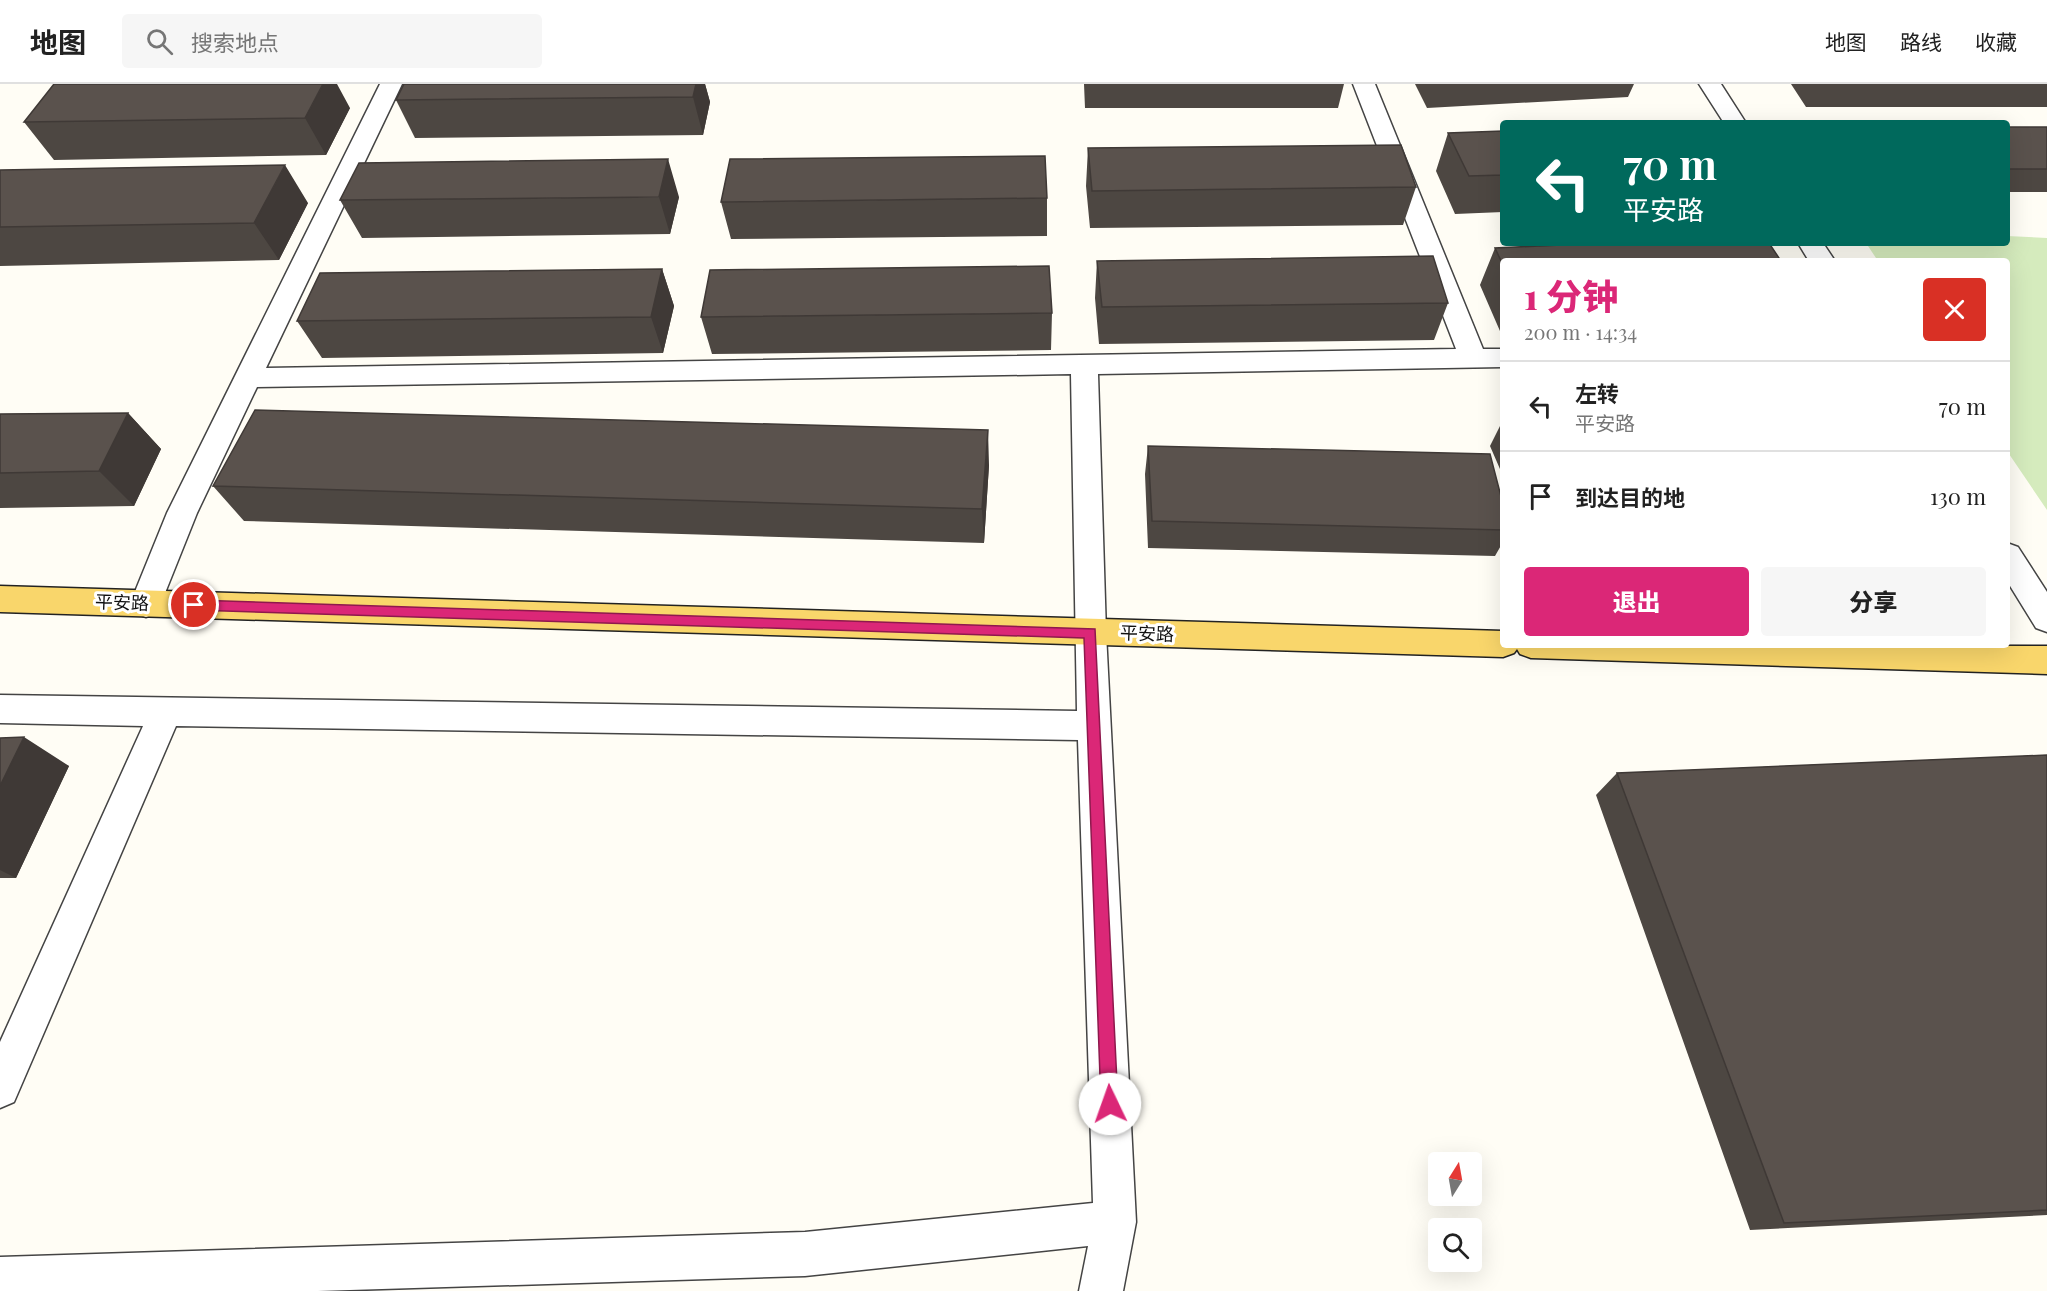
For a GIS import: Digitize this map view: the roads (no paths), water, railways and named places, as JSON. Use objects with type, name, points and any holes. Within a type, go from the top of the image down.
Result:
[{"type":"main road","name":"平安路","points":[[0,599],[1500,644]]},
{"type":"main road","points":[[1634,648],[2047,660]]},
{"type":"street","points":[[146,604],[182,513],[391,84]]},
{"type":"street","points":[[1364,84],[1474,360]]},
{"type":"street","points":[[1710,84],[1733,120]]},
{"type":"street","points":[[248,378],[1500,358]]},
{"type":"street","points":[[1084,365],[1090,633],[1115,1222],[1101,1291]]},
{"type":"street","points":[[2010,560],[2047,619]]},
{"type":"street","points":[[0,709],[1094,726]]},
{"type":"street","points":[[0,1088],[166,711]]},
{"type":"street","points":[[0,1279],[805,1254],[1115,1222]]}]
